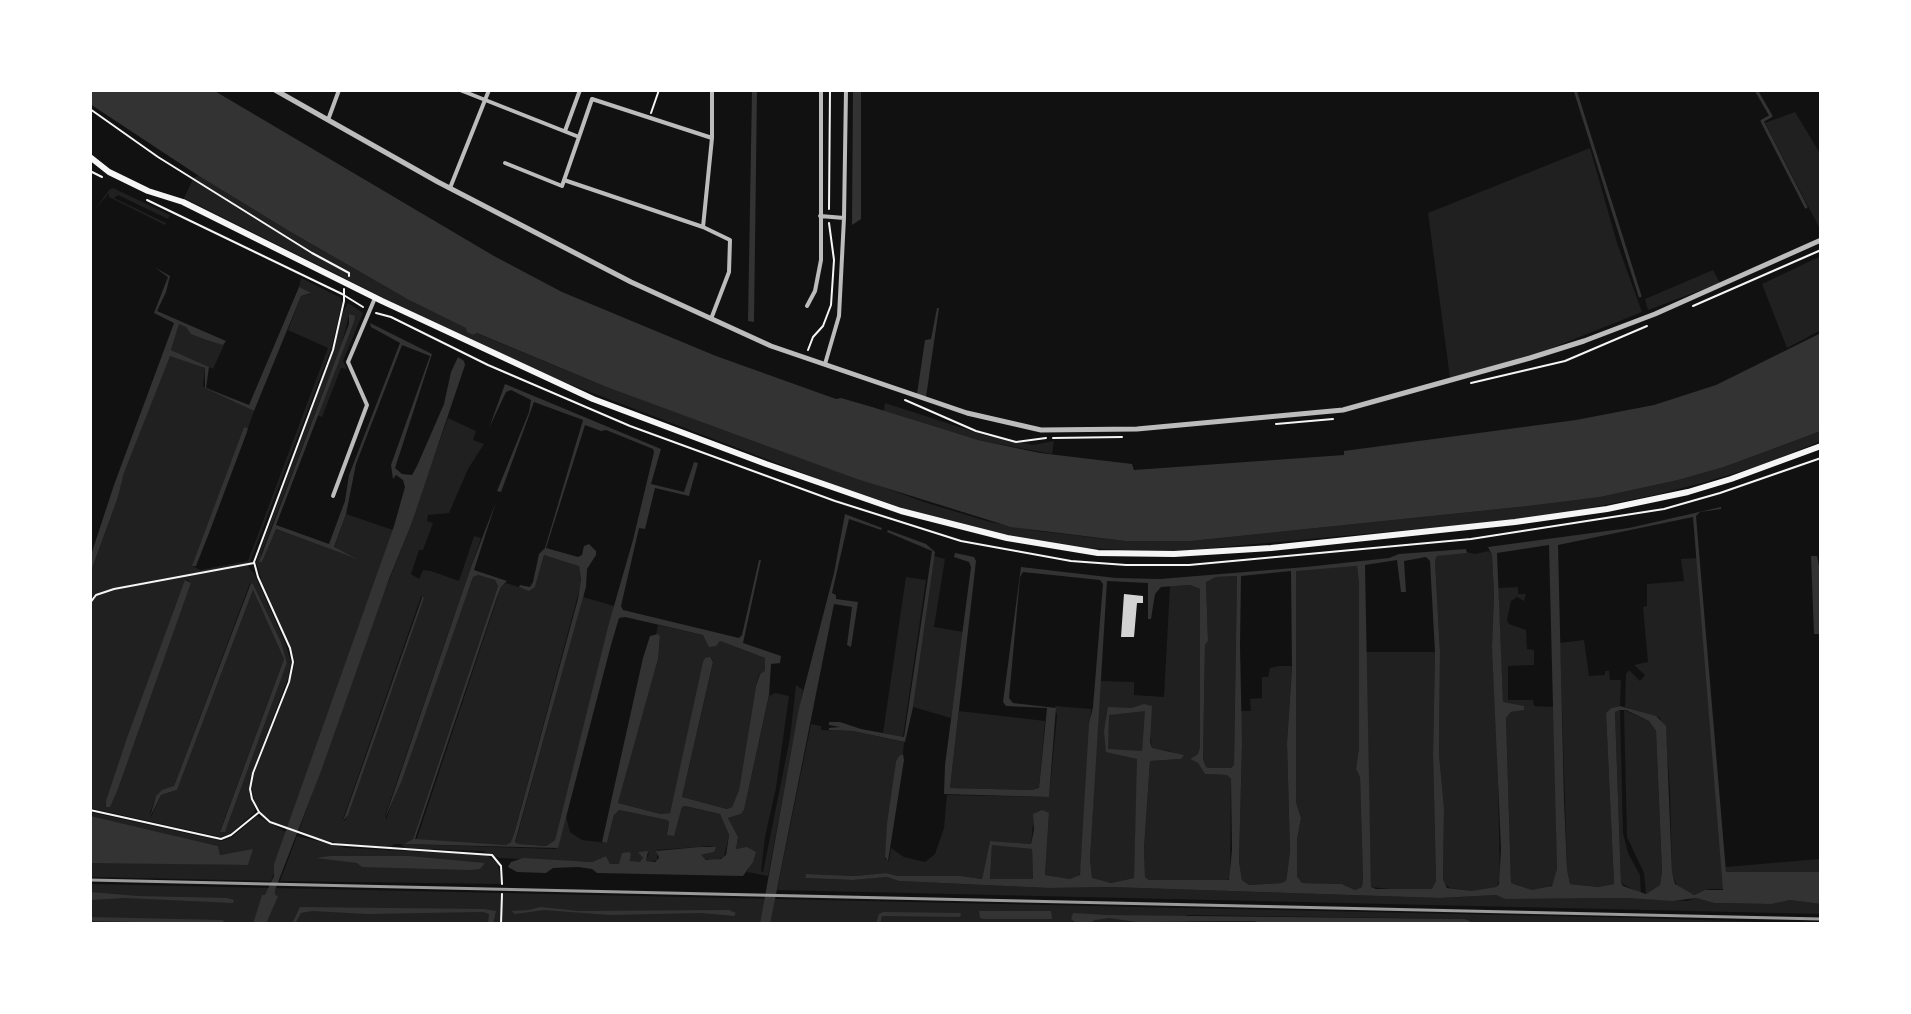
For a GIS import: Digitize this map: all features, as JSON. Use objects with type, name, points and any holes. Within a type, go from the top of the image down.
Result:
[{"type":"main road","points":[[90,157],[109,172],[148,191],[183,202],[375,297],[593,399],[766,464],[950,526],[991,536],[1098,553],[1174,554],[1271,548],[1515,522],[1607,509],[1731,479],[1821,446]]},
{"type":"street","points":[[275,90],[450,188],[631,282],[771,346],[967,413],[1041,430],[1137,429],[1343,410],[1584,341],[1655,314],[1821,240]]},
{"type":"street","points":[[328,120],[339,90]]},
{"type":"street","points":[[460,90],[579,137]]},
{"type":"street","points":[[450,188],[489,90]]},
{"type":"street","points":[[565,131],[580,90]]},
{"type":"street","points":[[703,227],[712,138],[712,90]]},
{"type":"street","points":[[807,306],[815,291],[821,260],[821,90]]},
{"type":"street","points":[[825,364],[839,316],[846,90]]},
{"type":"street","points":[[505,163],[562,186],[592,99],[712,138]]},
{"type":"street","points":[[564,180],[703,227],[730,240],[729,272],[711,319]]},
{"type":"street","points":[[820,216],[844,218]]},
{"type":"street","points":[[333,496],[367,405],[348,362],[375,297]]},
{"type":"path","points":[[650,118],[659,90]]},
{"type":"path","points":[[90,109],[158,157],[349,273]]},
{"type":"path","points":[[90,171],[102,177]]},
{"type":"path","points":[[140,196],[342,294],[344,301],[333,350],[287,467],[254,563],[293,662],[289,682],[251,779],[252,799],[259,812],[270,822],[346,847],[488,854],[500,863],[502,884]]},
{"type":"path","points":[[1693,306],[1821,250]]},
{"type":"path","points":[[1466,384],[1565,361],[1657,321]]},
{"type":"path","points":[[901,399],[976,431],[1016,442],[1047,438],[1132,437]]},
{"type":"path","points":[[1266,425],[1336,419]]},
{"type":"path","points":[[90,603],[96,595],[114,589],[254,563]]},
{"type":"path","points":[[90,810],[221,839],[237,832],[259,812]]},
{"type":"path","points":[[501,924],[502,894]]},
{"type":"shaded area","points":[[90,90],[213,90],[494,256],[562,292],[716,356],[836,399],[978,440],[1040,453],[1132,464],[1134,470],[1344,455],[1344,451],[1576,420],[1654,405],[1716,385],[1821,333],[1821,431],[1724,467],[1678,480],[1600,497],[1528,506],[1191,541],[1125,541],[1011,527],[857,479],[609,388],[477,333],[473,335],[466,328],[409,300],[199,176],[90,104]]},
{"type":"shaded area","points":[[752,90],[757,90],[754,322],[748,321]]},
{"type":"shaded area","points":[[853,90],[861,90],[861,219],[852,225]]},
{"type":"shaded area","points":[[1795,112],[1821,155],[1821,231],[1765,123]]},
{"type":"shaded area","points":[[1590,148],[1617,243],[1642,312],[1527,358],[1450,378],[1428,213]]},
{"type":"shaded area","points":[[199,176],[409,300],[467,328],[467,332],[473,335],[476,333],[609,388],[927,503],[990,522],[1039,531],[1125,541],[1191,541],[1528,506],[1600,497],[1678,480],[1724,467],[1821,431],[1821,441],[1762,465],[1702,483],[1655,495],[1515,520],[1169,552],[1063,547],[981,533],[879,502],[548,376],[454,333],[184,198],[194,177]]},
{"type":"shaded area","points":[[113,188],[170,215],[168,219],[118,195],[114,198],[165,225],[109,197],[109,193],[94,211]]},
{"type":"shaded area","points":[[1821,256],[1821,330],[1787,348],[1762,284]]},
{"type":"shaded area","points":[[154,267],[170,276],[157,311],[226,341],[223,345],[204,339],[191,334],[179,324],[171,350],[209,367],[206,388],[249,405],[299,287],[311,293],[301,296],[254,411],[205,388],[205,368],[170,356],[124,473],[90,574],[90,558],[114,485],[174,323],[154,313],[168,277]]},
{"type":"shaded area","points":[[1713,270],[1720,283],[1648,310],[1645,299]]},
{"type":"shaded area","points":[[301,278],[341,298],[342,303],[331,349],[250,562],[249,568],[284,640],[291,662],[288,678],[250,778],[249,794],[254,813],[230,834],[221,837],[90,808],[90,574],[168,358],[177,357],[205,368],[203,386],[254,411],[248,428],[244,427],[193,566],[200,570],[248,561],[328,348],[288,330],[301,296],[310,294],[299,287]],"holes":[[[186,579],[191,583],[118,789],[105,806]],[[250,583],[281,642],[287,663],[226,829],[220,831],[284,659],[253,590],[177,790],[161,795],[151,817],[156,796],[174,786]]]},
{"type":"shaded area","points":[[348,303],[363,313],[343,361],[347,369],[341,368],[322,417],[317,415],[354,322],[349,315],[342,343],[261,554],[262,562],[275,529],[359,558],[334,548],[346,514],[393,530],[288,827],[264,815],[255,803],[252,789],[254,774],[290,683],[295,662],[256,562],[334,350],[342,314]]},
{"type":"shaded area","points":[[937,308],[926,397],[917,394],[925,340],[931,339]]},
{"type":"shaded area","points":[[349,314],[355,316],[354,322],[276,525],[329,544],[345,501],[349,475],[400,343],[371,327],[370,323],[432,354],[395,468],[402,474],[412,475],[417,466],[444,404],[451,372],[458,357],[465,365],[411,525],[275,890],[278,896],[266,924],[253,924],[262,895],[265,895],[274,876],[274,864],[394,526],[405,487],[403,480],[396,475],[393,479],[391,465],[430,356],[402,345],[356,464],[346,514],[334,547],[358,559],[276,529],[262,562],[259,562],[349,324]]},
{"type":"shaded area","points":[[179,323],[224,345],[213,369],[171,350]]},
{"type":"shaded area","points":[[505,384],[661,449],[651,484],[684,492],[694,462],[698,463],[689,496],[655,488],[645,529],[639,528],[621,606],[623,610],[739,638],[761,560],[743,643],[781,656],[780,663],[771,664],[769,695],[744,810],[728,818],[738,837],[736,849],[747,847],[756,852],[743,876],[597,873],[578,867],[553,868],[546,873],[517,872],[508,867],[511,862],[523,858],[592,862],[606,856],[610,864],[619,864],[622,853],[629,852],[630,861],[640,862],[643,858],[638,852],[648,851],[646,861],[655,862],[659,858],[656,851],[699,847],[716,847],[714,852],[701,855],[706,860],[721,859],[726,855],[729,835],[720,814],[685,806],[682,807],[674,836],[667,835],[667,820],[619,810],[614,815],[607,843],[602,842],[650,636],[658,634],[660,637],[658,659],[618,803],[661,814],[670,813],[703,662],[710,657],[713,662],[682,797],[727,809],[732,807],[739,790],[756,686],[760,674],[765,671],[765,658],[720,641],[716,646],[709,647],[703,635],[625,617],[619,618],[611,645],[558,848],[404,844],[413,839],[498,586],[495,580],[478,575],[473,577],[402,780],[384,821],[496,502],[474,570],[507,581],[496,600],[415,839],[506,845],[511,842],[578,599],[581,580],[579,566],[544,555],[535,587],[529,591],[519,587],[530,587],[533,582],[539,554],[545,548],[583,420],[534,402],[501,492],[497,491],[531,400],[511,390],[506,392],[489,428]],"holes":[[[585,425],[606,430],[654,452],[555,840],[546,846],[518,844],[515,842],[586,587],[587,569],[596,555],[589,544],[584,546],[582,555],[578,557],[546,548]]]},
{"type":"shaded area","points":[[885,403],[984,435],[1033,445],[1054,441],[1052,454],[938,430],[884,411]]},
{"type":"shaded area","points":[[448,418],[476,431],[473,440],[484,444],[468,469],[449,513],[428,515],[427,521],[433,523],[411,574],[419,579],[423,570],[431,571],[459,581],[474,536],[481,538],[386,820],[473,577],[478,575],[495,580],[498,586],[413,839],[405,844],[556,849],[566,816],[570,832],[582,840],[607,843],[615,812],[619,810],[667,820],[667,833],[674,835],[684,806],[720,814],[729,835],[724,857],[713,861],[701,858],[701,855],[714,852],[711,846],[657,850],[657,860],[649,862],[646,861],[649,853],[639,853],[642,862],[630,862],[631,854],[619,864],[610,864],[606,856],[592,862],[499,858],[483,851],[405,848],[401,844],[391,847],[346,845],[316,838],[299,830]],"holes":[[[424,595],[345,821],[343,819],[421,597]]]},
{"type":"shaded area","points":[[244,427],[248,428],[247,432],[196,566],[192,566]]},
{"type":"shaded area","points":[[1721,507],[1700,512],[1696,516],[1726,872],[1821,872],[1821,904],[1790,900],[1771,904],[1714,903],[1696,898],[1673,901],[1627,898],[1505,899],[1496,895],[1440,898],[1110,887],[1049,888],[899,881],[887,877],[853,880],[805,878],[806,874],[855,876],[886,873],[982,879],[990,841],[1031,844],[1033,814],[1042,810],[1049,813],[1045,875],[1070,879],[1080,875],[1089,724],[1103,584],[1100,580],[1023,572],[1020,577],[1009,698],[1013,703],[1056,708],[1049,797],[944,794],[945,765],[971,567],[969,562],[954,557],[955,553],[974,557],[976,561],[950,788],[1032,790],[1039,788],[1047,708],[1006,706],[1003,702],[1021,567],[1116,578],[1160,579],[1466,549],[1467,553],[1437,556],[1435,561],[1440,652],[1439,754],[1444,808],[1443,880],[1447,888],[1472,891],[1496,887],[1499,884],[1501,849],[1492,646],[1494,595],[1492,555],[1488,547],[1629,528]],"holes":[[[1693,517],[1723,890],[1705,890],[1694,895],[1675,884],[1666,726],[1656,716],[1620,706],[1606,713],[1614,884],[1598,887],[1570,884],[1564,801],[1558,545]],[[1549,545],[1557,869],[1552,886],[1532,890],[1511,883],[1506,718],[1511,712],[1524,710],[1524,706],[1503,702],[1497,553]],[[1426,557],[1430,561],[1435,652],[1433,754],[1436,881],[1432,889],[1371,887],[1365,565],[1397,560],[1401,592],[1406,592],[1404,561]],[[1357,566],[1359,748],[1356,769],[1360,777],[1362,887],[1355,890],[1342,884],[1302,883],[1297,876],[1297,840],[1301,818],[1296,802],[1296,571]],[[1291,571],[1292,668],[1287,743],[1290,851],[1286,881],[1281,883],[1249,885],[1242,880],[1239,862],[1241,576]],[[1237,576],[1234,765],[1231,768],[1209,768],[1203,759],[1205,645],[1208,641],[1206,582],[1216,577]],[[1107,581],[1148,583],[1148,619],[1151,619],[1155,594],[1161,587],[1190,585],[1200,589],[1200,747],[1198,754],[1190,759],[1198,763],[1205,774],[1227,775],[1231,779],[1232,850],[1229,880],[1149,880],[1145,877],[1150,761],[1181,759],[1184,755],[1152,748],[1152,706],[1144,704],[1132,708],[1108,707],[1104,731],[1106,752],[1137,759],[1134,878],[1111,883],[1092,878],[1090,859]],[[1620,710],[1649,721],[1656,731],[1662,871],[1660,885],[1646,894],[1623,886],[1615,712]],[[1145,711],[1142,751],[1108,749],[1109,715]],[[992,845],[1032,849],[1033,879],[990,879]]]},
{"type":"shaded area","points":[[845,514],[882,528],[849,519],[832,593],[836,599],[858,602],[851,647],[847,645],[852,607],[834,604],[770,924],[760,924],[799,708],[834,573]]},
{"type":"shaded area","points":[[888,530],[926,544],[935,552],[913,707],[905,742],[853,731],[829,730],[840,727],[829,725],[829,722],[840,722],[904,737],[932,551]]},
{"type":"shaded area","points":[[1489,551],[1492,555],[1494,595],[1492,646],[1496,684],[1500,879],[1496,887],[1476,892],[1450,888],[1443,883],[1444,808],[1439,754],[1440,652],[1435,561],[1437,556]]},
{"type":"shaded area","points":[[544,555],[579,565],[581,584],[512,841],[506,845],[416,841],[501,587],[506,583],[529,590],[535,587]]},
{"type":"shaded area","points":[[934,556],[945,559],[934,627],[964,632],[951,718],[913,707]]},
{"type":"shaded area","points":[[1811,556],[1817,556],[1819,566],[1819,634],[1814,634]]},
{"type":"shaded area","points":[[1697,558],[1724,889],[1709,889],[1693,895],[1677,886],[1672,873],[1670,790],[1666,740],[1660,718],[1625,707],[1626,674],[1629,670],[1640,681],[1645,675],[1634,665],[1648,662],[1643,607],[1647,606],[1647,584],[1684,581],[1681,559]]},
{"type":"shaded area","points":[[1357,566],[1359,748],[1356,769],[1360,777],[1363,879],[1362,887],[1355,890],[1342,884],[1302,883],[1297,876],[1297,840],[1301,818],[1296,802],[1296,570]]},
{"type":"shaded area","points":[[1237,576],[1234,765],[1232,768],[1209,768],[1203,759],[1205,645],[1208,641],[1206,581]]},
{"type":"shaded area","points":[[906,577],[926,580],[903,737],[883,733]]},
{"type":"shaded area","points":[[185,580],[191,583],[118,789],[110,807],[106,807],[127,738]]},
{"type":"shaded area","points":[[251,583],[281,642],[287,663],[225,832],[220,832],[284,659],[253,590],[177,790],[161,795],[150,817],[156,796],[174,786]]},
{"type":"shaded area","points":[[1190,585],[1200,589],[1201,641],[1200,747],[1198,754],[1190,759],[1198,763],[1205,774],[1227,775],[1231,779],[1230,879],[1218,882],[1149,880],[1145,877],[1150,761],[1181,759],[1169,751],[1152,749],[1146,711],[1142,751],[1135,751],[1138,762],[1134,878],[1111,883],[1099,881],[1092,878],[1090,859],[1100,681],[1134,682],[1134,695],[1164,697],[1170,586]]},
{"type":"shaded area","points":[[1518,587],[1518,594],[1526,594],[1524,601],[1517,597],[1511,601],[1507,620],[1509,624],[1526,630],[1527,649],[1534,650],[1534,665],[1508,666],[1508,700],[1533,700],[1534,706],[1554,707],[1555,715],[1557,869],[1554,884],[1532,890],[1511,883],[1506,718],[1511,712],[1523,710],[1503,703],[1498,588]]},
{"type":"shaded area","points":[[423,595],[348,815],[343,821]]},
{"type":"shaded area","points":[[583,597],[614,606],[555,840],[546,846],[515,844]]},
{"type":"shaded area","points":[[658,625],[703,635],[765,658],[765,672],[759,674],[756,686],[739,790],[732,807],[727,809],[682,797],[713,663],[712,659],[705,658],[670,813],[661,814],[618,803],[658,659]]},
{"type":"shaded area","points":[[1584,640],[1589,676],[1605,675],[1605,671],[1609,671],[1610,680],[1621,680],[1620,706],[1606,713],[1614,884],[1598,887],[1570,884],[1567,869],[1560,643]]},
{"type":"shaded area","points":[[1365,652],[1435,652],[1433,754],[1436,881],[1433,889],[1406,891],[1371,887]]},
{"type":"shaded area","points":[[1292,666],[1287,743],[1290,851],[1287,875],[1286,881],[1281,883],[1249,885],[1242,880],[1239,862],[1240,711],[1251,711],[1250,699],[1262,698],[1262,677],[1268,677],[1270,668]]},
{"type":"shaded area","points":[[796,685],[803,690],[768,876],[747,872],[756,852],[736,849],[738,837],[728,818],[744,810],[769,696],[775,693],[789,696],[776,788],[765,837],[763,872],[790,738]]},
{"type":"shaded area","points":[[1055,706],[1091,709],[1083,858],[1079,877],[1070,879],[1045,875],[1049,813],[1034,816],[1031,844],[990,841],[982,879],[886,873],[855,876],[806,874],[805,878],[852,880],[887,877],[899,881],[1049,888],[1110,887],[1440,898],[1496,895],[1505,899],[1687,901],[1696,898],[1714,903],[1760,904],[1791,900],[1821,904],[1821,914],[777,890],[811,724],[821,726],[821,730],[853,731],[904,742],[903,754],[896,761],[885,859],[889,861],[891,848],[904,857],[925,862],[935,854],[944,828],[947,795],[1049,797],[1057,716]]},
{"type":"shaded area","points":[[1620,710],[1623,833],[1628,853],[1640,875],[1641,894],[1621,883],[1615,712]]},
{"type":"shaded area","points":[[1624,710],[1649,721],[1656,731],[1662,872],[1660,885],[1646,894],[1644,873],[1627,837]]},
{"type":"shaded area","points":[[959,711],[1045,721],[1039,788],[950,788]]},
{"type":"shaded area","points":[[903,754],[888,861],[885,857],[887,824],[896,761]]},
{"type":"shaded area","points":[[90,812],[222,841],[232,837],[257,816],[286,832],[271,881],[90,877],[90,863],[93,862],[248,865],[252,850],[220,855],[218,846],[95,818],[90,816]]},
{"type":"shaded area","points":[[90,816],[218,846],[220,855],[253,849],[248,865],[90,863]]},
{"type":"shaded area","points":[[297,836],[346,848],[487,855],[498,864],[501,884],[280,881]]},
{"type":"shaded area","points":[[992,844],[1032,849],[1033,879],[990,879]]},
{"type":"shaded area","points":[[409,856],[485,863],[480,869],[469,870],[362,867],[357,863],[316,858]]},
{"type":"shaded area","points":[[1819,859],[1821,872],[1726,873],[1726,867]]},
{"type":"shaded area","points":[[90,884],[1821,924],[1470,924],[1464,919],[1186,915],[1186,923],[1254,921],[1262,924],[90,924]]},
{"type":"shaded area","points":[[90,892],[234,900],[233,903],[125,898],[90,900]]},
{"type":"shaded area","points":[[300,907],[496,911],[493,924],[488,924],[489,914],[483,912],[367,914],[312,911],[301,913],[292,924]]},
{"type":"shaded area","points":[[540,907],[579,911],[729,910],[736,913],[734,916],[701,913],[610,915],[544,910],[515,914],[511,911]]},
{"type":"shaded area","points":[[979,911],[1051,911],[1052,919],[984,919],[980,918]]},
{"type":"shaded area","points":[[1073,913],[1465,919],[1470,924],[1137,922],[1109,918],[1078,924],[1071,919]]},
{"type":"shaded area","points":[[879,914],[961,914],[960,917],[882,916],[880,924],[876,924]]},
{"type":"shaded area","points":[[90,917],[223,920],[225,924],[90,921]]},
{"type":"building","points":[[1124,594],[1143,596],[1143,603],[1137,603],[1134,637],[1121,637]]},
{"type":"waterway","points":[[1575,90],[1640,296]]},
{"type":"waterway","points":[[1756,90],[1771,116],[1762,121],[1806,207]]},
{"type":"railway","points":[[90,880],[1821,919]]}]
